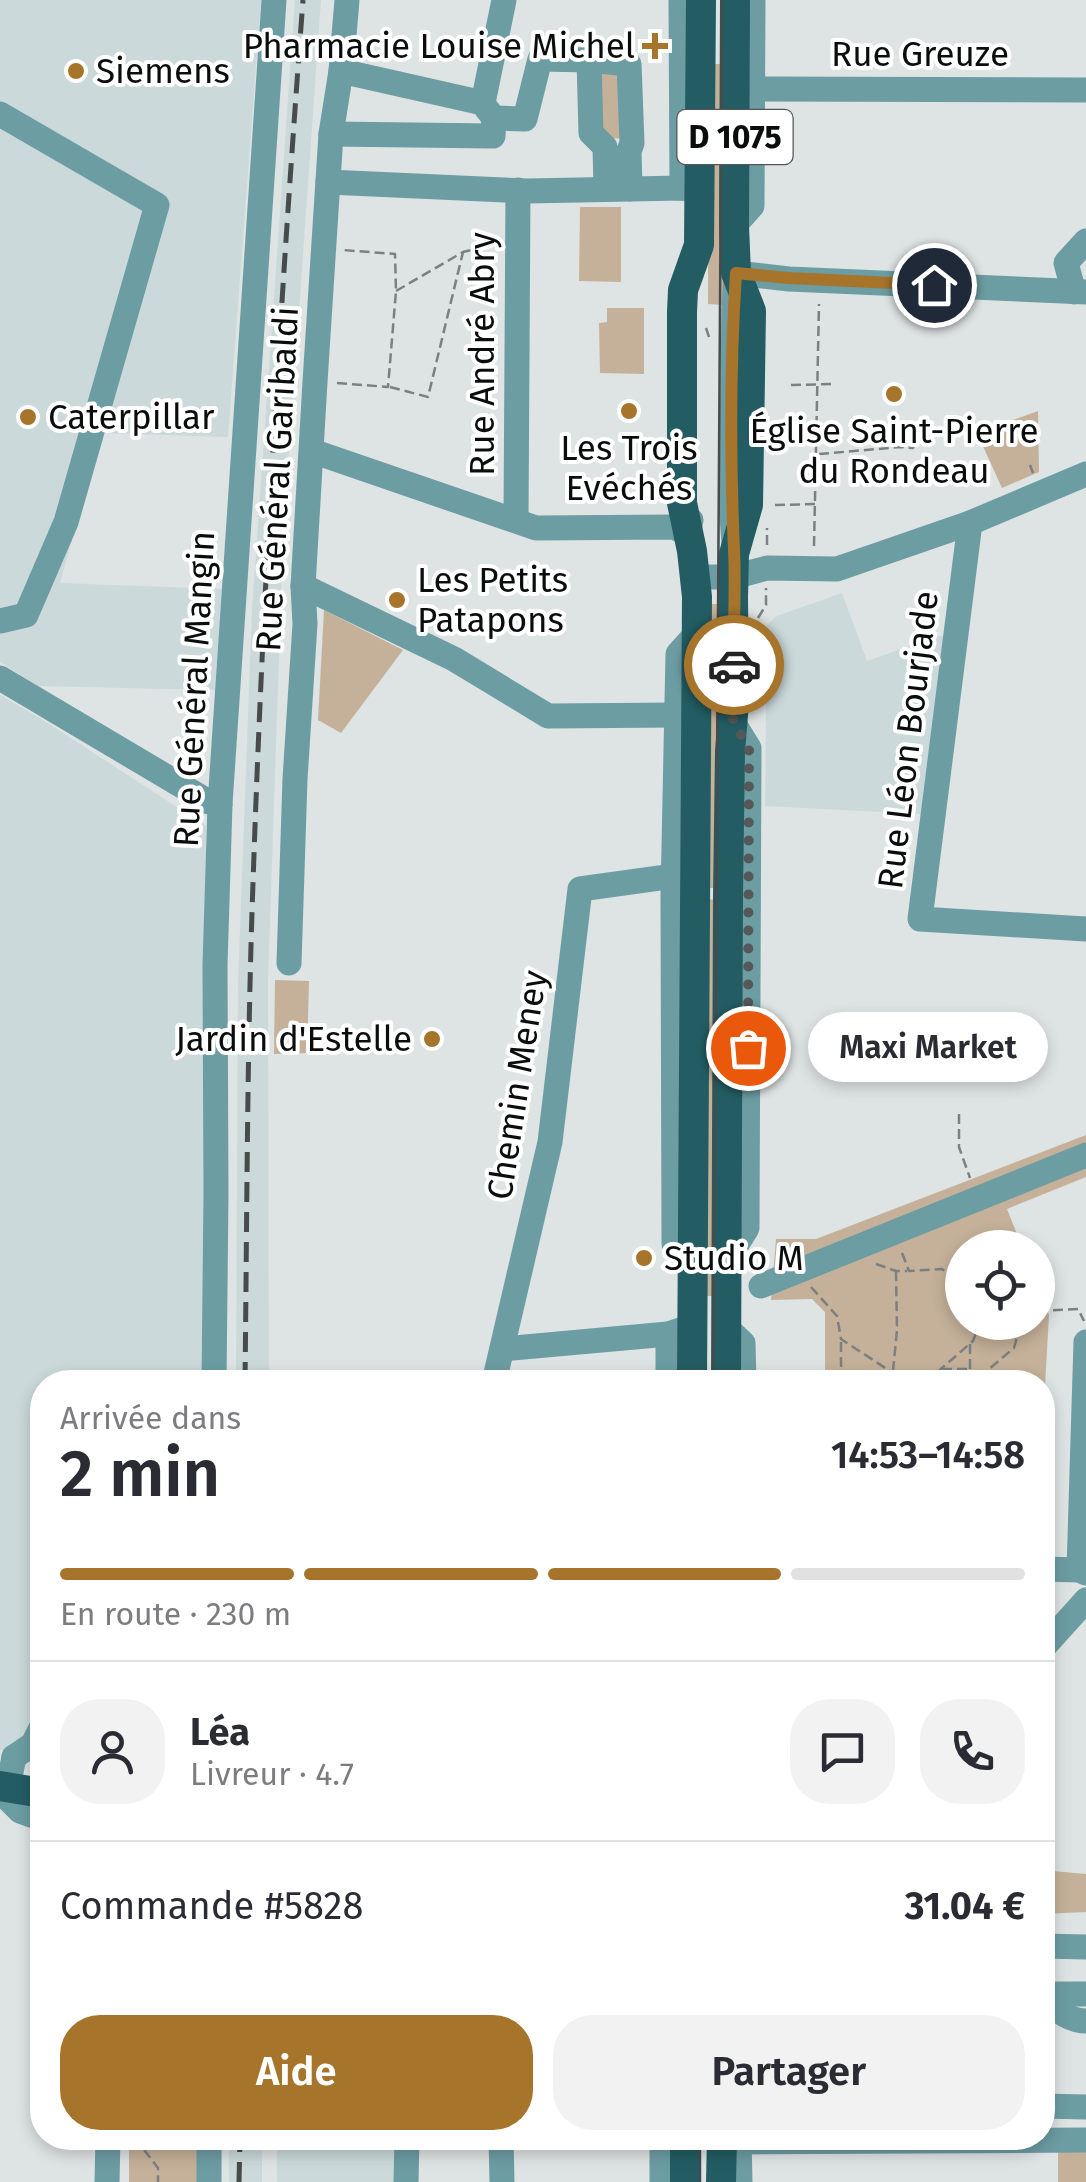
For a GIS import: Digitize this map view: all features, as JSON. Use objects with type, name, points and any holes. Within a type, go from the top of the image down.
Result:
[{"type":"main road","name":"D 1075","points":[[689,1370],[680,1330],[693,1270],[696,633],[692,554],[682,502],[682,312],[683,290],[699,244],[691,189],[701,0]]},
{"type":"main road","name":"D 1075","points":[[726,1370],[734,565],[748,505],[751,311],[736,273],[735,0]]},
{"type":"main road","points":[[7,1776],[30,1787]]},
{"type":"main road","points":[[684,2182],[685,2150]]},
{"type":"main road","points":[[722,2182],[730,2150]]},
{"type":"street","name":"Rue Général Mangin","points":[[214,1370],[215,966],[220,804],[274,0]]},
{"type":"street","name":"Rue Général Garibaldi","points":[[289,962],[294,780],[305,624],[303,586],[331,134],[347,0]]},
{"type":"street","points":[[331,134],[493,136],[488,111],[504,0]]},
{"type":"street","points":[[681,0],[691,189]]},
{"type":"street","points":[[734,226],[752,206],[753,0]]},
{"type":"street","points":[[341,71],[524,119],[540,59],[629,64],[632,143],[618,189]]},
{"type":"street","points":[[589,60],[592,133],[605,147],[618,189]]},
{"type":"street","name":"Rue Greuze","points":[[753,89],[1086,90]]},
{"type":"street","points":[[0,114],[157,205],[66,522],[26,615],[0,621]]},
{"type":"street","name":"Rue André Abry","points":[[328,182],[518,190],[691,189]]},
{"type":"street","name":"Rue André Abry","points":[[516,519],[518,190]]},
{"type":"street","points":[[736,273],[1080,292],[1066,263],[1086,241]]},
{"type":"street","points":[[312,451],[536,528],[674,527],[692,554],[734,565],[767,568],[837,569],[856,564],[970,523],[1086,474]]},
{"type":"street","name":"Rue Léon Bourjade","points":[[970,523],[920,919],[1086,929]]},
{"type":"street","points":[[303,586],[454,659],[548,716],[677,715]]},
{"type":"street","points":[[693,1270],[674,1244],[674,876],[678,654],[696,633]]},
{"type":"street","points":[[0,678],[209,802],[220,804]]},
{"type":"street","name":"Chemin Meney","points":[[497,1370],[550,1142],[580,889],[674,876]]},
{"type":"street","points":[[760,1286],[1086,1155]]},
{"type":"street","points":[[727,1328],[744,1343],[744,1370]]},
{"type":"street","points":[[502,1349],[680,1330],[671,1370]]},
{"type":"street","points":[[1055,1570],[1082,1571],[1086,1342]]},
{"type":"street","points":[[1055,1634],[1086,1600]]},
{"type":"street","points":[[30,1749],[7,1776],[10,1802],[30,1813]]},
{"type":"street","points":[[7,1776],[30,1765]]},
{"type":"street","points":[[1055,1946],[1086,1946]]},
{"type":"street","points":[[1055,1995],[1086,1994]]},
{"type":"street","points":[[1055,2008],[1086,2021]]},
{"type":"street","points":[[1055,2106],[1086,2107]]},
{"type":"street","points":[[1055,2140],[1086,2140]]},
{"type":"street","points":[[108,2150],[108,2182]]},
{"type":"street","points":[[208,2182],[209,2150]]},
{"type":"street","points":[[406,2150],[406,2182]]},
{"type":"street","points":[[501,2150],[502,2182]]},
{"type":"street","points":[[662,2150],[662,2182]]},
{"type":"street","points":[[735,2150],[740,2182]]},
{"type":"path","points":[[396,291],[463,252],[517,241]]},
{"type":"path","points":[[324,249],[395,254],[388,387]]},
{"type":"path","points":[[316,382],[388,387],[428,397],[463,252]]},
{"type":"path","points":[[813,569],[819,280]]},
{"type":"path","points":[[791,385],[836,384]]},
{"type":"path","points":[[901,424],[901,447]]},
{"type":"path","points":[[817,455],[914,448],[916,433]]},
{"type":"path","points":[[782,505],[816,504]]},
{"type":"path","points":[[959,1114],[959,1147],[978,1198]]},
{"type":"path","points":[[893,1232],[909,1271],[945,1271]]},
{"type":"path","points":[[893,1370],[896,1270]]},
{"type":"path","points":[[797,1272],[837,1316],[841,1370]]},
{"type":"path","points":[[1055,1311],[1078,1310],[1086,1326]]},
{"type":"path","points":[[841,1339],[890,1370]]},
{"type":"path","points":[[942,1369],[972,1340]]},
{"type":"path","points":[[989,1370],[1014,1348],[1016,1340]]},
{"type":"path","points":[[942,1369],[970,1369],[970,1344]]},
{"type":"path","points":[[144,2150],[158,2168],[158,2182]]},
{"type":"shaded area","points":[[0,0],[261,0],[228,437],[102,433],[60,583],[222,589],[215,690],[38,686],[0,662]]},
{"type":"shaded area","points":[[295,0],[321,0],[283,538],[268,981],[269,1370],[236,1370],[238,984],[252,609]]},
{"type":"shaded area","points":[[709,64],[725,64],[724,305],[708,304]]},
{"type":"shaded area","points":[[626,70],[628,138],[600,139],[598,71]]},
{"type":"shaded area","points":[[580,207],[621,207],[621,282],[579,281]]},
{"type":"shaded area","points":[[607,308],[644,308],[644,374],[600,373],[599,323],[607,322]]},
{"type":"shaded area","points":[[1038,411],[1039,472],[1002,488],[977,433]]},
{"type":"shaded area","points":[[842,593],[867,661],[945,636],[922,814],[765,806],[767,625],[777,616]]},
{"type":"shaded area","points":[[706,604],[722,604],[720,888],[704,888]]},
{"type":"shaded area","points":[[324,610],[403,650],[341,733],[318,720]]},
{"type":"shaded area","points":[[0,695],[206,826],[204,1370],[30,1370],[30,1754],[0,1750]]},
{"type":"shaded area","points":[[704,899],[720,900],[718,1296],[702,1296]]},
{"type":"shaded area","points":[[275,980],[309,981],[307,1053],[274,1054]]},
{"type":"shaded area","points":[[1086,1135],[1086,1177],[1007,1209],[1015,1230],[945,1230],[945,1340],[1048,1340],[1046,1370],[825,1370],[825,1312],[812,1299],[771,1300],[776,1239],[816,1239]]},
{"type":"shaded area","points":[[1055,1871],[1086,1874],[1086,1912],[1055,1913]]},
{"type":"shaded area","points":[[1058,2145],[1086,2145],[1086,2182],[1058,2182]]},
{"type":"shaded area","points":[[129,2150],[203,2150],[202,2182],[129,2182]]},
{"type":"shaded area","points":[[229,2150],[262,2150],[262,2182],[229,2182]]},
{"type":"shaded area","points":[[277,2150],[397,2150],[397,2182],[277,2182]]},
{"type":"tram line","points":[[713,1370],[722,0]]},
{"type":"tram line","points":[[700,2150],[700,2182]]},
{"type":"railway","points":[[245,1370],[257,772],[303,0]]},
{"type":"railway","points":[[239,2182],[240,2150]]},
{"type":"way so far","points":[[734,665],[733,722],[749,748],[748,1048]]},
{"type":"place","name":"Pharmacie Louise Michel","points":[[655,46]]},
{"type":"place","name":"Siemens","points":[[76,71]]},
{"type":"place","name":"Église Saint-Pierre du Rondeau","points":[[894,394]]},
{"type":"place","name":"Les Trois Evéchés","points":[[629,411]]},
{"type":"place","name":"Caterpillar","points":[[28,417]]},
{"type":"place","name":"Les Petits Patapons","points":[[397,600]]},
{"type":"place","name":"Jardin d'Estelle","points":[[432,1039]]},
{"type":"place","name":"Maxi Market","points":[[748,1048]]},
{"type":"place","name":"Studio M","points":[[644,1258]]},
{"type":"route","points":[[734,665],[731,504],[736,273],[934,285]]}]
